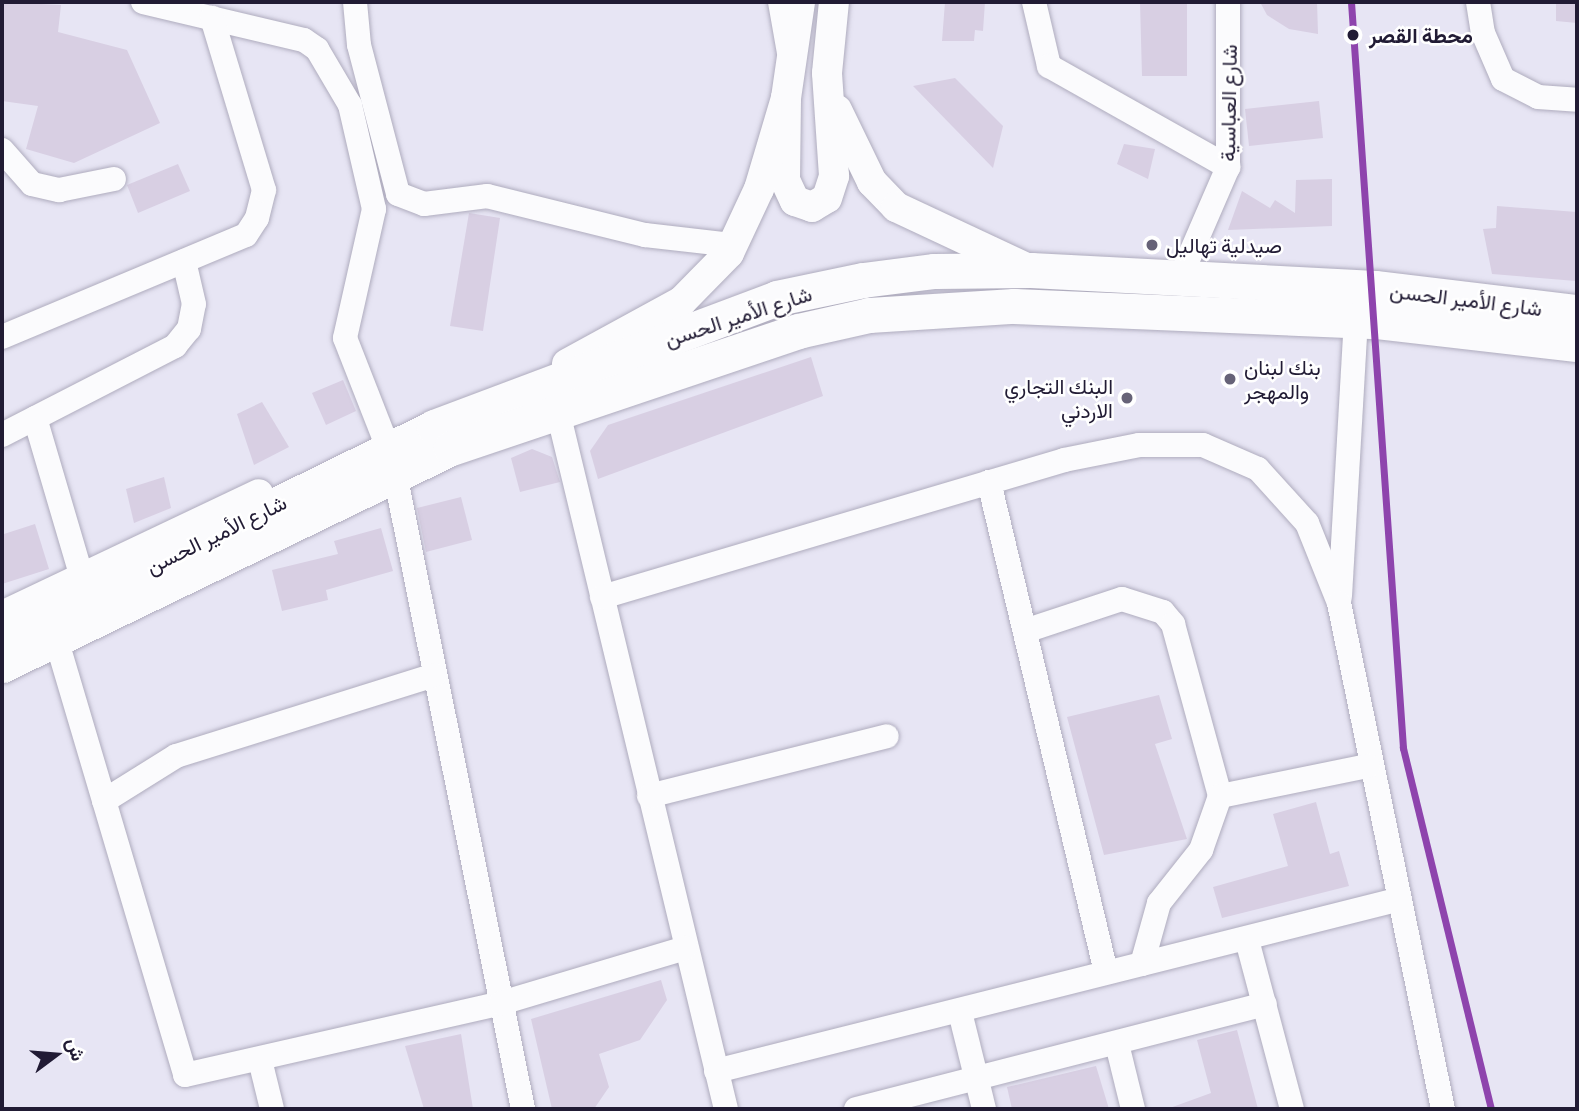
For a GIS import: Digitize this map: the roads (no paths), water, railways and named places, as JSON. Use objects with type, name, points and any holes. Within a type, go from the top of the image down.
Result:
[{"type":"highway","name":"شارع الأمير الحسن","points":[[2,665],[442,438],[494,402],[777,298],[934,271],[1031,270],[1180,278],[1577,344]]},
{"type":"highway","name":"شارع الأمير الحسن","points":[[2,639],[442,438],[558,408],[869,315],[1014,306],[1577,312]]},
{"type":"main road","points":[[800,2],[786,98],[788,192],[804,206],[820,205],[834,176],[827,72],[835,2]]},
{"type":"main road","points":[[827,72],[850,143],[872,183],[896,206],[1031,270]]},
{"type":"main road","points":[[494,402],[682,301],[733,245],[759,189],[786,98]]},
{"type":"main road","points":[[2,616],[383,435],[442,438]]},
{"type":"main road","points":[[2,682],[398,489],[442,438]]},
{"type":"street","points":[[143,2],[304,40],[317,49],[350,105],[374,209],[345,338],[383,435]]},
{"type":"street","points":[[355,2],[359,45],[398,194],[424,204],[487,196],[645,235],[733,245]]},
{"type":"street","points":[[780,2],[791,60]]},
{"type":"street","points":[[1034,2],[1049,66],[1228,167]]},
{"type":"street","name":"شارع العباسية","points":[[1180,278],[1228,167],[1228,2]]},
{"type":"street","points":[[1478,2],[1483,33],[1503,79],[1538,97],[1577,100]]},
{"type":"street","points":[[2,337],[246,235],[264,190],[212,18]]},
{"type":"street","points":[[2,150],[32,184],[59,190],[114,179]]},
{"type":"street","points":[[2,435],[175,346],[189,329],[194,304],[184,261]]},
{"type":"street","points":[[1339,603],[1373,310]]},
{"type":"street","points":[[558,408],[685,948],[726,1109]]},
{"type":"street","points":[[35,418],[82,578]]},
{"type":"street","points":[[602,597],[989,482],[1170,441],[1226,453],[1258,469],[1290,499],[1324,559],[1339,603],[1368,766],[1443,1109]]},
{"type":"street","points":[[989,482],[1028,630],[1106,972]]},
{"type":"street","points":[[398,489],[523,1109]]},
{"type":"street","points":[[1028,630],[1122,599],[1138,599],[1163,612],[1173,624],[1220,796],[1201,850],[1159,903],[1142,964]]},
{"type":"street","points":[[60,652],[181,1072],[194,1075],[501,1003],[685,948]]},
{"type":"street","points":[[104,801],[176,756],[435,676]]},
{"type":"street","points":[[649,796],[887,736]]},
{"type":"street","points":[[1220,796],[1368,766]]},
{"type":"street","points":[[716,1071],[960,1012],[1106,972],[1247,940],[1397,900]]},
{"type":"street","points":[[1247,940],[1292,1109]]},
{"type":"street","points":[[856,1109],[1265,1004]]},
{"type":"street","points":[[960,1012],[984,1109]]},
{"type":"street","points":[[1117,1044],[1133,1109]]},
{"type":"street","points":[[260,1060],[272,1109]]},
{"type":"place","name":"محطة القصر","points":[[1353,35]]},
{"type":"place","name":"صيدلية تهاليل","points":[[1152,245]]},
{"type":"place","name":"بنك لبنان والمهجر","points":[[1230,379]]},
{"type":"place","name":"البنك التجاري الاردني","points":[[1127,398]]}]
